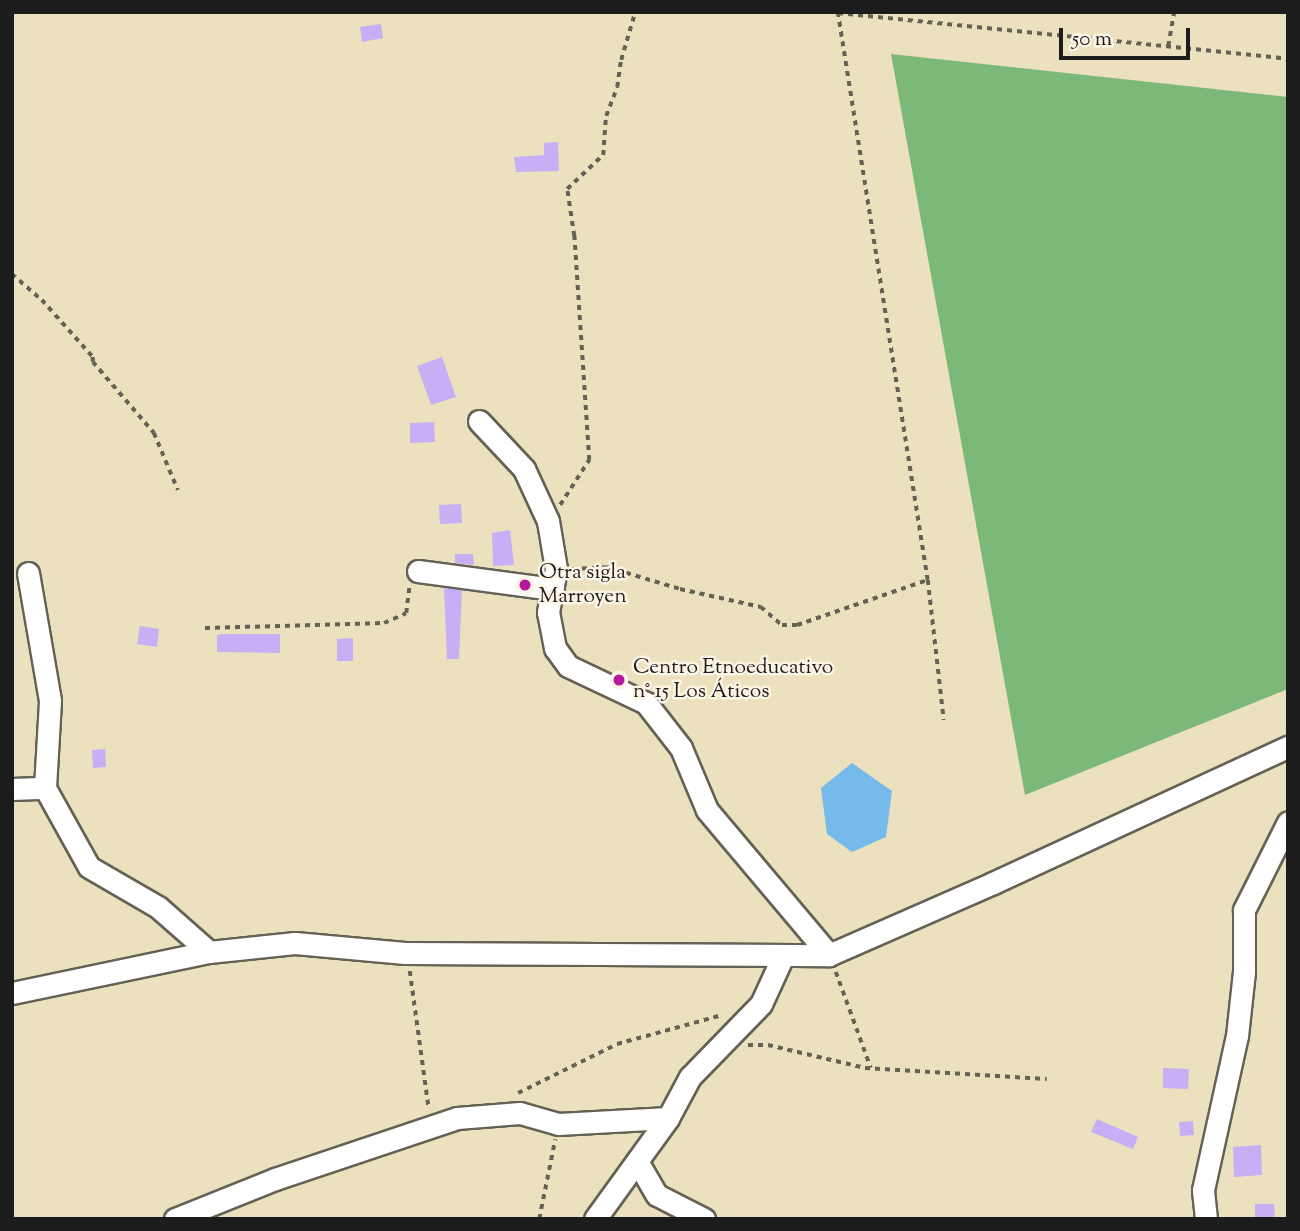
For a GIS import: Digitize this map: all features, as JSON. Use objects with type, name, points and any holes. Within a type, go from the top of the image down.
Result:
[{"type":"street","points":[[479,421],[524,469],[548,521],[554,579],[548,612],[555,648],[568,666],[646,703],[681,748],[707,810],[830,955]]},
{"type":"street","points":[[418,570],[554,579]]},
{"type":"street","points":[[24,586],[50,701],[46,788],[89,867],[158,907],[209,952]]},
{"type":"street","points":[[12,993],[209,952],[295,943],[405,953],[830,955],[1288,747]]},
{"type":"street","points":[[12,789],[46,788]]},
{"type":"street","points":[[1206,1219],[1203,1190],[1237,1037],[1244,972],[1244,910],[1288,822]]},
{"type":"street","points":[[595,1219],[668,1118],[691,1077],[761,1004],[783,956]]},
{"type":"street","points":[[175,1219],[275,1179],[457,1118],[520,1113],[558,1124],[668,1118]]},
{"type":"street","points":[[637,1161],[657,1195],[704,1219]]},
{"type":"path","points":[[548,521],[589,460],[574,236],[567,189],[603,155],[606,116],[617,87],[635,12]]},
{"type":"path","points":[[1168,46],[1174,12]]},
{"type":"path","points":[[944,720],[928,580],[838,13],[1288,59]]},
{"type":"path","points":[[12,274],[42,300],[93,356],[93,362],[154,433],[178,490]]},
{"type":"path","points":[[554,579],[607,567],[680,589],[761,607],[782,625],[797,625],[928,580]]},
{"type":"path","points":[[205,628],[384,623],[406,613],[411,575],[418,570]]},
{"type":"path","points":[[405,953],[413,980],[431,1126]]},
{"type":"path","points":[[830,955],[871,1068]]},
{"type":"path","points":[[506,1097],[617,1044],[761,1004]]},
{"type":"path","points":[[722,1046],[768,1045],[827,1061],[871,1068],[1046,1079]]},
{"type":"path","points":[[539,1219],[558,1124]]},
{"type":"green space","points":[[891,54],[1288,97],[1288,689],[1025,795]]},
{"type":"water","points":[[852,763],[892,791],[886,837],[852,852],[827,834],[821,788]]},
{"type":"building","points":[[381,24],[383,38],[362,42],[360,27]]},
{"type":"building","points":[[558,142],[559,171],[516,172],[514,157],[544,155],[544,143]]},
{"type":"building","points":[[442,357],[456,397],[431,405],[417,366]]},
{"type":"building","points":[[434,422],[435,442],[410,443],[410,423]]},
{"type":"building","points":[[461,504],[462,523],[440,524],[439,505]]},
{"type":"building","points":[[510,530],[514,565],[493,566],[492,533]]},
{"type":"building","points":[[455,554],[473,554],[474,565],[455,563]]},
{"type":"building","points":[[444,588],[462,590],[459,659],[447,659]]},
{"type":"building","points":[[140,626],[159,629],[157,647],[137,644]]},
{"type":"building","points":[[280,634],[280,653],[217,652],[217,635]]},
{"type":"building","points":[[353,638],[353,661],[337,661],[337,639]]},
{"type":"building","points":[[105,749],[106,767],[93,768],[92,750]]},
{"type":"building","points":[[1163,1068],[1189,1069],[1188,1089],[1163,1088]]},
{"type":"building","points":[[1097,1119],[1138,1137],[1133,1149],[1091,1132]]},
{"type":"building","points":[[1193,1121],[1194,1135],[1180,1136],[1179,1122]]},
{"type":"building","points":[[1261,1145],[1262,1175],[1234,1177],[1233,1147]]},
{"type":"building","points":[[1255,1204],[1274,1204],[1275,1219],[1255,1219]]},
{"type":"place","name":"Otra sigla Marroyen","points":[[525,585]]},
{"type":"place","name":"Centro Etnoeducativo n° 15 Los Áticos","points":[[619,680]]}]
